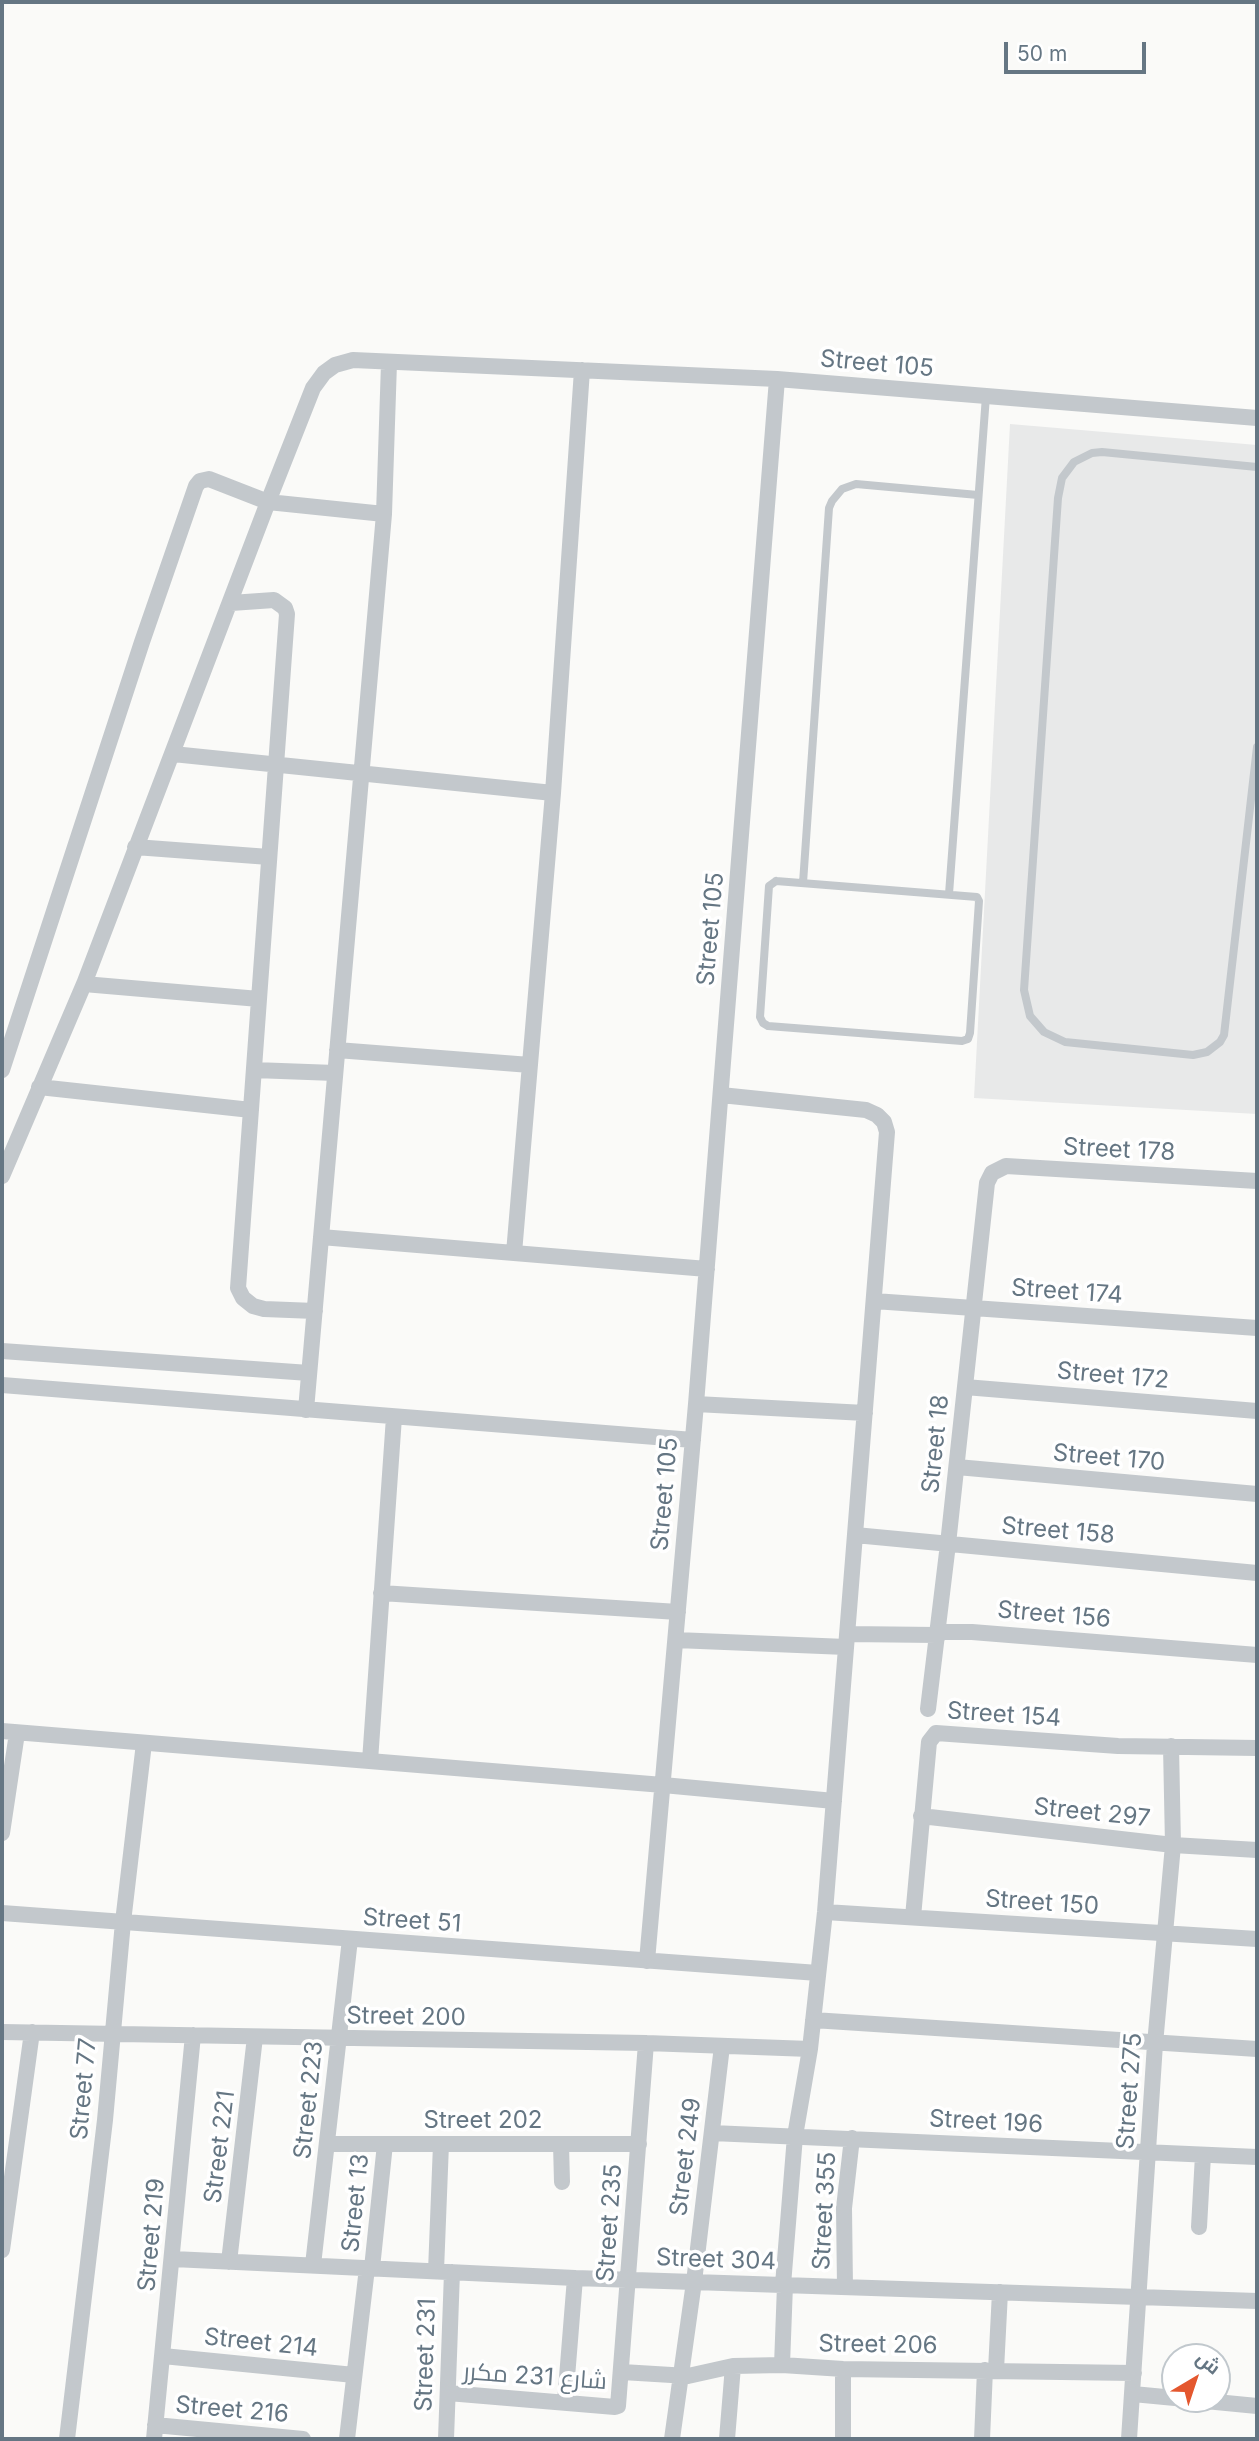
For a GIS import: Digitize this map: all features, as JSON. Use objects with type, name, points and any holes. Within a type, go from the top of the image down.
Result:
[{"type":"street","points":[[2,1176],[84,984],[268,502],[313,388],[324,373],[343,361],[778,379]]},
{"type":"street","points":[[306,1410],[384,514],[389,363]]},
{"type":"street","points":[[514,1253],[553,793],[582,370]]},
{"type":"street","name":"Street 105","points":[[647,1961],[696,1404],[778,379],[1257,418]]},
{"type":"street","points":[[2,1070],[196,486],[200,481],[209,479],[268,502],[384,514]]},
{"type":"street","points":[[231,603],[274,600],[285,608],[287,614],[239,1289],[243,1298],[253,1306],[264,1309],[315,1311]]},
{"type":"street","points":[[173,754],[553,793]]},
{"type":"street","points":[[135,847],[270,858]]},
{"type":"street","points":[[84,984],[259,999]]},
{"type":"street","points":[[337,1050],[530,1065]]},
{"type":"street","points":[[254,1070],[335,1073]]},
{"type":"street","points":[[39,1087],[251,1110]]},
{"type":"street","points":[[721,1095],[866,1110],[884,1122],[887,1132],[825,1912],[810,2049],[795,2136],[784,2285],[782,2365]]},
{"type":"street","name":"Street 178","points":[[987,1183],[992,1173],[1006,1166],[1257,1181]]},
{"type":"street","name":"Street 18","points":[[928,1709],[987,1183]]},
{"type":"street","points":[[321,1237],[707,1269]]},
{"type":"street","name":"Street 174","points":[[874,1301],[1257,1328]]},
{"type":"street","points":[[2,1351],[309,1373]]},
{"type":"street","points":[[2,1385],[693,1440]]},
{"type":"street","name":"Street 172","points":[[965,1387],[1257,1410]]},
{"type":"street","points":[[696,1404],[865,1413]]},
{"type":"street","points":[[370,1761],[394,1417]]},
{"type":"street","name":"Street 170","points":[[957,1467],[1257,1494]]},
{"type":"street","name":"Street 158","points":[[855,1535],[1257,1573]]},
{"type":"street","points":[[381,1593],[678,1612]]},
{"type":"street","name":"Street 156","points":[[676,1640],[846,1641],[972,1632],[1257,1655]]},
{"type":"street","points":[[2,1833],[9,1732],[834,1801]]},
{"type":"street","name":"Street 154","points":[[913,1917],[929,1742],[936,1732],[1118,1746],[1257,1748]]},
{"type":"street","name":"Street 77","points":[[67,2439],[105,2120],[123,1922],[144,1743]]},
{"type":"street","name":"Street 275","points":[[1129,2439],[1155,2044],[1173,1845],[1171,1746]]},
{"type":"street","name":"Street 297","points":[[922,1816],[1173,1845],[1257,1850]]},
{"type":"street","name":"Street 150","points":[[825,1912],[1257,1939]]},
{"type":"street","name":"Street 51","points":[[2,1913],[818,1973]]},
{"type":"street","name":"Street 223","points":[[313,2265],[350,1939]]},
{"type":"street","points":[[813,2020],[1257,2049]]},
{"type":"street","name":"Street 200","points":[[2,2032],[646,2043],[810,2049]]},
{"type":"street","points":[[2,2250],[32,2032]]},
{"type":"street","name":"Street 219","points":[[155,2432],[193,2035]]},
{"type":"street","name":"Street 221","points":[[229,2262],[256,2037]]},
{"type":"street","name":"Street 235","points":[[618,2406],[646,2043]]},
{"type":"street","name":"Street 249","points":[[672,2439],[722,2046]]},
{"type":"street","name":"Street 196","points":[[712,2133],[1257,2157]]},
{"type":"street","name":"Street 355","points":[[845,2287],[844,2208],[852,2138]]},
{"type":"street","name":"Street 202","points":[[327,2144],[639,2144]]},
{"type":"street","name":"Street 13","points":[[347,2439],[385,2144]]},
{"type":"street","name":"Street 231","points":[[442,2144],[448,2393],[446,2439]]},
{"type":"street","points":[[561,2144],[562,2182]]},
{"type":"street","points":[[1199,2227],[1203,2155]]},
{"type":"street","name":"Street 304","points":[[173,2259],[575,2278],[1257,2301]]},
{"type":"street","points":[[565,2402],[575,2278]]},
{"type":"street","points":[[982,2439],[1000,2292]]},
{"type":"street","name":"Street 214","points":[[163,2356],[354,2375]]},
{"type":"street","name":"Street 206","points":[[622,2372],[680,2376],[733,2367],[782,2365],[843,2369],[1134,2373]]},
{"type":"street","points":[[727,2439],[733,2367]]},
{"type":"street","points":[[843,2369],[843,2439]]},
{"type":"street","name":"شارع 231 مكرر","points":[[448,2393],[618,2406]]},
{"type":"street","points":[[1133,2394],[1161,2397]]},
{"type":"street","points":[[1231,2403],[1257,2406]]},
{"type":"street","name":"Street 216","points":[[155,2432],[303,2439]]},
{"type":"lane","points":[[949,894],[986,396]]},
{"type":"lane","points":[[1257,467],[1102,452],[1074,462],[1062,478],[1058,498],[1024,990],[1027,1007],[1035,1024],[1054,1039],[1077,1044],[1200,1055],[1213,1048],[1224,1035],[1257,747]]},
{"type":"lane","points":[[803,883],[832,501],[842,489],[856,484],[978,495]]},
{"type":"lane","points":[[1247,824],[1257,825]]},
{"type":"lane","points":[[776,881],[949,894],[974,896],[979,901],[968,1039],[962,1041],[768,1026],[763,1023],[760,1017],[769,886],[776,881]]},
{"type":"shaded area","points":[[1010,424],[1257,445],[1257,1114],[974,1098]]}]
